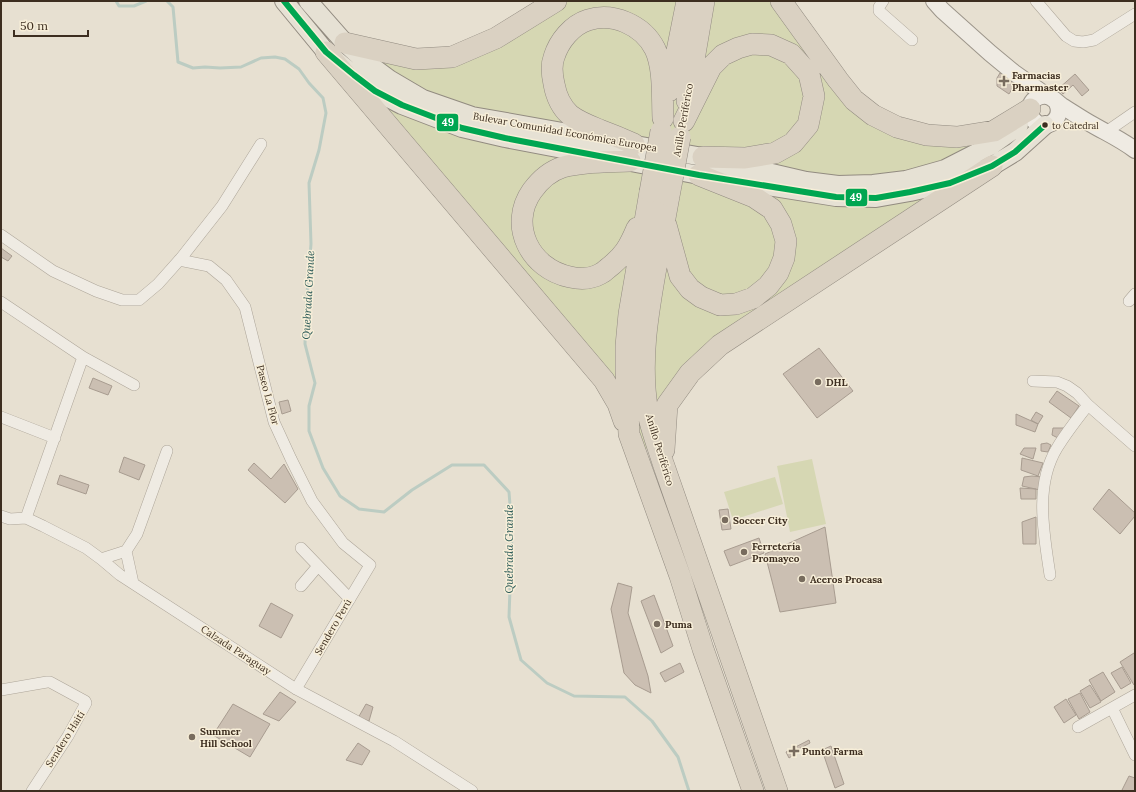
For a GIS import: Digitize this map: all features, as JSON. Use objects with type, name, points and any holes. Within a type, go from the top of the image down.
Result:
[{"type":"highway","points":[[345,43],[416,59],[452,57],[496,38],[556,1]]},
{"type":"highway","name":"Anillo Periférico","points":[[687,1],[662,125],[655,198],[629,314],[626,346],[629,434],[680,576],[703,649],[753,791]]},
{"type":"highway","name":"Anillo Periférico","points":[[704,1],[682,129],[655,198],[665,221],[648,309],[645,337],[645,390],[648,414],[663,463],[777,791]]},
{"type":"highway","points":[[781,1],[854,100],[873,115],[897,127],[927,135],[957,137],[994,131],[1030,108]]},
{"type":"highway","points":[[632,153],[584,124],[571,115],[562,106],[555,91],[552,74],[553,58],[561,41],[587,20],[602,18],[618,19],[634,26],[646,36],[655,49],[660,67],[662,125]]},
{"type":"highway","points":[[682,129],[711,67],[723,55],[738,48],[752,44],[771,45],[791,54],[809,74],[814,96],[808,125],[793,143],[775,153],[701,166]]},
{"type":"highway","points":[[326,52],[604,380],[618,404],[629,434]]},
{"type":"highway","points":[[632,153],[562,167],[549,173],[538,183],[528,197],[523,211],[523,230],[527,244],[536,259],[548,269],[562,275],[580,279],[600,274],[616,262],[629,248],[655,198]]},
{"type":"highway","points":[[665,221],[680,276],[690,289],[701,297],[720,304],[736,304],[753,298],[768,286],[778,273],[784,258],[786,241],[781,224],[772,209],[701,166]]},
{"type":"highway","points":[[663,463],[667,405],[690,373],[715,350],[992,166]]},
{"type":"main road","name":"Bulevar Comunidad Económica Europea","points":[[284,1],[326,52],[375,91],[402,105],[462,128],[505,138],[632,153]]},
{"type":"main road","name":"Bulevar Comunidad Económica Europea","points":[[308,1],[345,43],[366,62],[383,75],[423,99],[472,116],[632,153],[701,166],[836,197],[876,198],[950,183],[992,166],[1015,152],[1049,124]]},
{"type":"main road","points":[[934,1],[984,48],[1013,72],[1052,99],[1135,150]]},
{"type":"main road","points":[[1013,72],[1035,121],[1038,124],[1080,123],[1099,129]]},
{"type":"main road","points":[[1030,108],[1038,97],[1052,99],[1059,108],[1059,114],[1057,119],[1049,124]]},
{"type":"main road","name":"Bulevar Comunidad Económica Europea","points":[[701,166],[838,185],[873,184],[906,180],[945,169],[992,145],[1016,128],[1030,108]]},
{"type":"street","points":[[883,1],[879,7],[879,11],[912,40]]},
{"type":"street","points":[[1036,1],[1066,36],[1074,41],[1083,42],[1094,40],[1135,14]]},
{"type":"street","points":[[1099,129],[1135,112]]},
{"type":"street","points":[[1,235],[53,270],[96,291],[122,300],[139,300],[158,284],[222,206],[261,144]]},
{"type":"street","name":"Paseo La Flor","points":[[179,260],[209,266],[226,280],[245,307],[274,422],[291,460],[312,501],[344,543],[370,565]]},
{"type":"street","points":[[1,302],[83,357],[134,385]]},
{"type":"street","points":[[26,518],[83,357]]},
{"type":"street","points":[[1033,381],[1057,382],[1067,386],[1077,393],[1088,405],[1135,446]]},
{"type":"street","points":[[1050,575],[1043,528],[1044,482],[1057,448],[1088,405]]},
{"type":"street","points":[[1,417],[54,438]]},
{"type":"street","points":[[101,559],[126,551],[137,534],[167,452]]},
{"type":"street","name":"Calzada Paraguay","points":[[1,516],[10,519],[26,518],[86,548],[120,575],[296,689],[394,742],[472,791]]},
{"type":"street","points":[[301,548],[350,598]]},
{"type":"street","points":[[126,551],[133,583]]},
{"type":"street","name":"Sendero Perú","points":[[296,689],[370,565]]},
{"type":"street","points":[[300,586],[318,566]]},
{"type":"street","name":"Sendero Haití","points":[[1,690],[50,682],[85,701],[86,703],[68,736],[32,791]]},
{"type":"street","points":[[1078,727],[1135,695]]},
{"type":"street","points":[[1112,708],[1135,755]]},
{"type":"green space","points":[[556,1],[781,1],[873,115],[957,137],[1030,112],[1045,125],[720,345],[667,405],[663,463],[629,434],[618,404],[326,52],[345,43],[452,57]]},
{"type":"green space","points":[[812,459],[826,524],[790,532],[777,466]]},
{"type":"green space","points":[[775,477],[783,504],[733,520],[724,492]]},
{"type":"building","name":"Farmacias Pharmaster","points":[[1000,73],[1015,84],[1009,94],[997,86],[997,78]]},
{"type":"building","points":[[1075,74],[1089,90],[1082,96],[1073,85],[1063,94],[1058,89]]},
{"type":"building","points":[[1,248],[12,256],[8,261],[1,257]]},
{"type":"building","name":"DHL","points":[[819,348],[853,391],[817,418],[783,374]]},
{"type":"building","points":[[93,378],[112,386],[108,395],[89,388]]},
{"type":"building","points":[[1057,391],[1079,406],[1071,418],[1049,402]]},
{"type":"building","points":[[288,400],[291,411],[282,414],[279,402]]},
{"type":"building","points":[[1036,412],[1043,416],[1038,424],[1031,420]]},
{"type":"building","points":[[1016,414],[1038,424],[1035,432],[1016,425]]},
{"type":"building","points":[[1053,428],[1064,428],[1058,438],[1052,435]]},
{"type":"building","points":[[1047,443],[1051,445],[1048,452],[1041,451],[1041,444]]},
{"type":"building","points":[[1024,448],[1036,448],[1033,459],[1020,454]]},
{"type":"building","points":[[124,457],[145,465],[139,480],[119,472]]},
{"type":"building","points":[[1022,458],[1043,463],[1038,476],[1021,470]]},
{"type":"building","points":[[254,463],[271,479],[284,464],[298,489],[285,503],[248,470]]},
{"type":"building","points":[[60,475],[89,485],[86,494],[57,484]]},
{"type":"building","points":[[1024,477],[1043,477],[1040,490],[1022,486]]},
{"type":"building","points":[[1020,488],[1036,489],[1036,499],[1021,499]]},
{"type":"building","points":[[1109,489],[1135,513],[1135,516],[1120,534],[1093,509]]},
{"type":"building","name":"Soccer City","points":[[728,509],[731,529],[722,530],[719,510]]},
{"type":"building","points":[[1036,517],[1036,544],[1023,544],[1022,522]]},
{"type":"building","name":"Aceros Procasa","points":[[825,527],[836,603],[780,612],[765,554]]},
{"type":"building","name":"Ferretería Promayco","points":[[759,538],[764,553],[730,566],[724,551]]},
{"type":"building","points":[[618,583],[632,587],[628,613],[648,676],[651,693],[635,685],[624,673],[611,609]]},
{"type":"building","name":"Puma","points":[[654,595],[673,646],[661,653],[641,601]]},
{"type":"building","points":[[271,603],[293,615],[281,638],[259,626]]},
{"type":"building","points":[[1134,653],[1135,684],[1134,685],[1120,662]]},
{"type":"building","points":[[680,663],[684,672],[665,682],[660,673]]},
{"type":"building","points":[[1122,667],[1131,683],[1121,689],[1111,673]]},
{"type":"building","points":[[1103,672],[1115,692],[1101,701],[1089,680]]},
{"type":"building","points":[[1090,685],[1101,702],[1090,708],[1080,691]]},
{"type":"building","points":[[280,692],[296,702],[279,721],[263,714]]},
{"type":"building","points":[[1080,693],[1090,712],[1079,719],[1068,699]]},
{"type":"building","points":[[1066,699],[1076,715],[1064,723],[1054,707]]},
{"type":"building","points":[[233,704],[270,724],[250,757],[213,735]]},
{"type":"building","points":[[366,704],[373,707],[369,721],[358,718]]},
{"type":"building","points":[[809,740],[810,743],[795,751],[795,754],[789,758],[786,752]]},
{"type":"building","points":[[358,743],[370,751],[362,765],[346,760]]},
{"type":"building","points":[[831,746],[844,784],[835,788],[822,750]]},
{"type":"building","points":[[1129,776],[1135,778],[1135,791],[1122,790]]},
{"type":"waterway","name":"Quebrada Grande","points":[[116,1],[119,6],[134,6],[146,1]]},
{"type":"waterway","name":"Quebrada Grande","points":[[167,1],[173,7],[178,62],[193,68],[220,68],[241,67],[261,58],[275,57],[285,59],[299,69],[309,83],[323,98],[326,113],[319,150],[309,183],[311,244],[306,306],[305,344],[315,383],[309,406],[309,431],[323,468],[340,496],[359,509],[384,512],[412,490],[452,465],[484,465],[509,492],[512,531],[509,617],[521,660],[547,683],[574,696],[625,697],[652,721],[678,757],[689,791]]},
{"type":"transit line","name":"49","points":[[284,1],[326,52],[375,91],[402,105],[462,128],[505,138],[699,175],[836,197],[876,198],[950,183],[992,166],[1015,152],[1045,125]]},
{"type":"place","name":"Farmacias Pharmaster","points":[[1004,81]]},
{"type":"place","name":"to Catedral","points":[[1045,125]]},
{"type":"place","name":"DHL","points":[[818,382]]},
{"type":"place","name":"Soccer City","points":[[725,520]]},
{"type":"place","name":"Ferretería Promayco","points":[[744,552]]},
{"type":"place","name":"Aceros Procasa","points":[[802,579]]},
{"type":"place","name":"Puma","points":[[657,624]]},
{"type":"place","name":"Summer Hill School","points":[[192,737]]},
{"type":"place","name":"Punto Farma","points":[[794,751]]}]
